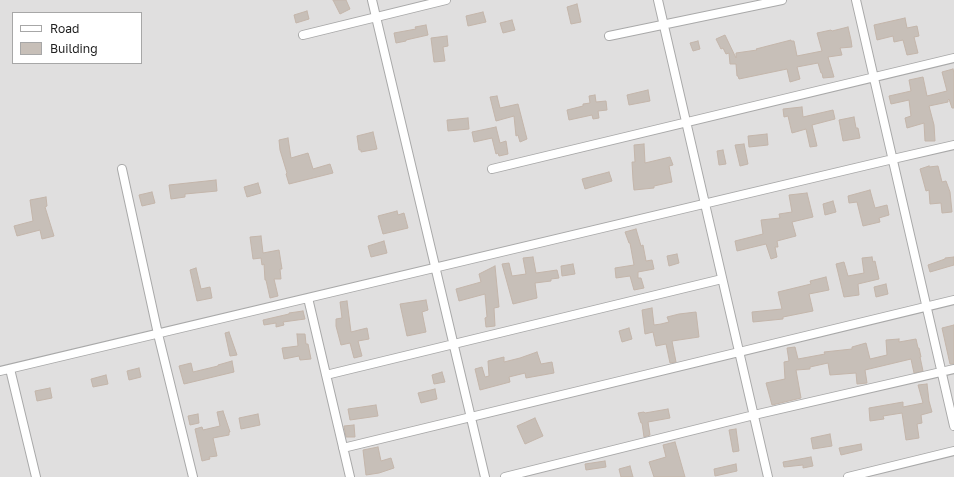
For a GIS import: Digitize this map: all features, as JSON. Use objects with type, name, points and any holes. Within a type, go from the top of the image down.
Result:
[{"type":"street","points":[[372,0],[485,477]]},
{"type":"street","points":[[303,35],[446,0]]},
{"type":"street","points":[[658,0],[768,477]]},
{"type":"street","points":[[609,36],[782,0]]},
{"type":"street","points":[[856,0],[954,426]]},
{"type":"street","points":[[492,169],[954,58]]},
{"type":"street","points":[[0,371],[954,145]]},
{"type":"street","points":[[122,170],[158,334],[193,477]]},
{"type":"street","points":[[326,375],[722,279]]},
{"type":"street","points":[[308,298],[350,477]]},
{"type":"street","points":[[343,448],[954,300]]},
{"type":"street","points":[[10,369],[36,477]]},
{"type":"street","points":[[506,477],[954,369]]},
{"type":"street","points":[[848,477],[954,451]]},
{"type":"shaded area","points":[[0,0],[954,0],[954,477],[0,477]]},
{"type":"building","points":[[333,0],[346,0],[350,9],[340,14]]},
{"type":"building","points":[[577,4],[581,22],[571,24],[567,7]]},
{"type":"building","points":[[307,11],[309,19],[296,23],[294,15]]},
{"type":"building","points":[[483,12],[486,22],[468,26],[466,16]]},
{"type":"building","points":[[905,18],[907,28],[917,26],[919,36],[914,37],[918,53],[907,55],[903,40],[894,42],[893,36],[877,40],[874,25]]},
{"type":"building","points":[[512,20],[515,30],[503,33],[500,23]]},
{"type":"building","points":[[426,25],[428,35],[396,43],[394,33],[416,29],[415,27]]},
{"type":"building","points":[[848,27],[852,47],[840,48],[842,55],[828,57],[834,77],[823,78],[818,63],[797,67],[800,79],[790,82],[787,69],[739,79],[737,76],[736,64],[730,64],[729,53],[726,54],[723,48],[721,49],[716,39],[725,35],[736,58],[736,53],[757,50],[756,49],[791,40],[794,41],[797,56],[822,51],[817,33]]},
{"type":"building","points":[[447,36],[448,46],[443,47],[445,61],[434,62],[431,38]]},
{"type":"building","points":[[698,41],[700,49],[693,51],[690,43]]},
{"type":"building","points":[[953,69],[954,108],[952,108],[949,99],[948,102],[929,106],[934,125],[935,141],[925,141],[924,123],[907,128],[905,118],[911,116],[909,100],[891,104],[889,96],[911,91],[909,80],[923,77],[927,96],[947,91],[942,72]]},
{"type":"building","points":[[648,90],[650,101],[629,105],[627,95]]},
{"type":"building","points":[[595,95],[596,102],[606,101],[607,110],[598,111],[599,118],[593,119],[592,115],[569,120],[567,110],[590,103],[589,96]]},
{"type":"building","points":[[497,96],[500,108],[518,104],[527,139],[520,142],[518,135],[516,136],[514,116],[496,121],[490,97]]},
{"type":"building","points":[[802,107],[803,117],[833,110],[835,119],[812,125],[817,146],[810,147],[806,129],[792,133],[788,116],[784,117],[783,109]]},
{"type":"building","points":[[854,117],[860,138],[843,141],[839,120]]},
{"type":"building","points":[[468,118],[469,129],[448,131],[447,120]]},
{"type":"building","points":[[496,127],[500,143],[506,141],[508,154],[499,156],[498,153],[496,154],[492,138],[474,142],[472,132]]},
{"type":"building","points":[[373,132],[377,149],[361,152],[361,150],[359,150],[357,136]]},
{"type":"building","points":[[767,134],[768,145],[749,147],[748,136]]},
{"type":"building","points":[[288,138],[291,158],[308,153],[313,169],[330,164],[333,173],[289,184],[280,150],[279,140]]},
{"type":"building","points":[[644,144],[645,163],[670,157],[673,165],[669,166],[672,182],[654,186],[654,188],[634,190],[632,162],[635,162],[634,145]]},
{"type":"building","points":[[744,144],[748,164],[740,166],[735,145]]},
{"type":"building","points":[[723,150],[726,164],[719,165],[717,151]]},
{"type":"building","points":[[929,166],[938,166],[942,182],[946,181],[950,192],[952,212],[942,213],[941,203],[930,204],[929,190],[926,191],[920,169]]},
{"type":"building","points":[[609,172],[612,181],[585,189],[582,179]]},
{"type":"building","points":[[216,180],[217,191],[185,194],[185,197],[171,199],[169,185]]},
{"type":"building","points":[[258,183],[261,193],[247,197],[244,187]]},
{"type":"building","points":[[870,190],[875,208],[887,205],[889,215],[879,218],[880,222],[863,226],[857,202],[849,203],[848,196]]},
{"type":"building","points":[[152,192],[155,203],[142,206],[139,195]]},
{"type":"building","points":[[807,193],[813,217],[792,222],[796,236],[777,241],[778,247],[775,247],[777,257],[771,259],[766,244],[737,251],[735,241],[763,234],[761,220],[780,218],[779,214],[792,212],[789,195]]},
{"type":"building","points":[[46,197],[47,206],[45,207],[54,236],[42,239],[40,230],[17,236],[14,226],[33,221],[30,200]]},
{"type":"building","points":[[833,201],[836,212],[825,215],[823,204]]},
{"type":"building","points":[[397,211],[398,215],[404,213],[408,228],[383,234],[378,216]]},
{"type":"building","points":[[636,229],[641,246],[643,245],[646,261],[652,260],[654,269],[638,272],[638,278],[641,278],[644,288],[634,290],[630,276],[616,278],[615,268],[634,265],[630,243],[625,232]]},
{"type":"building","points":[[261,236],[263,253],[279,250],[282,269],[280,269],[281,279],[274,279],[278,296],[270,298],[265,280],[264,264],[262,265],[261,258],[253,259],[250,237]]},
{"type":"building","points":[[384,241],[387,253],[371,257],[368,246]]},
{"type":"building","points":[[677,254],[679,263],[669,266],[667,256]]},
{"type":"building","points":[[533,257],[536,273],[557,270],[559,278],[551,279],[551,281],[535,283],[537,298],[513,304],[502,264],[509,263],[512,276],[526,274],[523,258]]},
{"type":"building","points":[[872,257],[873,262],[875,261],[879,279],[858,284],[859,295],[844,297],[836,264],[844,262],[848,276],[864,273],[862,258]]},
{"type":"building","points":[[954,257],[954,265],[930,272],[928,265],[945,258]]},
{"type":"building","points":[[573,264],[575,274],[562,276],[561,266]]},
{"type":"building","points":[[495,266],[499,307],[494,308],[495,326],[486,327],[485,318],[487,317],[485,294],[459,301],[456,289],[481,282],[479,274]]},
{"type":"building","points":[[196,268],[201,289],[210,287],[212,298],[197,301],[190,270]]},
{"type":"building","points":[[826,277],[829,290],[809,294],[813,311],[783,317],[783,319],[753,322],[752,312],[782,309],[778,292],[811,284],[810,281]]},
{"type":"building","points":[[886,284],[888,294],[876,297],[874,287]]},
{"type":"building","points":[[426,300],[428,310],[422,312],[426,332],[407,336],[400,304]]},
{"type":"building","points":[[347,301],[351,332],[367,328],[369,339],[358,341],[362,356],[354,358],[350,343],[341,345],[336,326],[336,319],[342,318],[340,302]]},
{"type":"building","points":[[652,308],[654,325],[669,322],[667,317],[696,312],[699,337],[672,341],[676,362],[670,363],[666,344],[656,346],[653,332],[645,334],[642,310]]},
{"type":"building","points":[[303,311],[305,319],[283,322],[284,325],[276,327],[276,323],[264,325],[263,320]]},
{"type":"building","points":[[954,325],[954,364],[950,364],[942,328]]},
{"type":"building","points":[[629,328],[632,339],[622,342],[619,331]]},
{"type":"building","points":[[229,332],[237,355],[230,356],[225,333]]},
{"type":"building","points":[[297,334],[305,334],[306,344],[308,344],[311,359],[300,360],[299,356],[284,359],[282,348],[298,346]]},
{"type":"building","points":[[899,339],[899,342],[916,339],[923,371],[914,373],[911,359],[865,370],[867,383],[857,384],[856,373],[830,375],[828,363],[810,367],[810,369],[796,370],[801,398],[772,405],[766,383],[785,379],[784,362],[789,361],[787,348],[795,347],[798,359],[825,354],[824,352],[852,349],[852,347],[866,343],[870,359],[887,355],[886,340]]},
{"type":"building","points":[[537,352],[541,364],[552,362],[554,373],[526,378],[525,373],[509,377],[510,382],[480,390],[475,369],[482,367],[485,377],[489,376],[488,361],[504,357],[504,362]]},
{"type":"building","points":[[232,361],[234,372],[184,384],[179,366],[191,363],[193,372]]},
{"type":"building","points":[[139,368],[141,377],[129,380],[127,371]]},
{"type":"building","points":[[442,372],[445,382],[434,384],[432,375]]},
{"type":"building","points":[[106,375],[108,384],[93,387],[91,379]]},
{"type":"building","points":[[927,384],[932,412],[921,415],[922,423],[917,424],[919,438],[906,440],[902,413],[883,416],[884,419],[870,421],[869,408],[903,402],[903,407],[923,403],[918,385]]},
{"type":"building","points":[[50,388],[52,398],[37,401],[35,391]]},
{"type":"building","points":[[435,389],[437,399],[421,403],[418,393]]},
{"type":"building","points":[[376,405],[378,416],[350,420],[348,409]]},
{"type":"building","points":[[668,409],[670,418],[648,422],[650,435],[644,437],[642,423],[638,413]]},
{"type":"building","points":[[223,411],[230,432],[229,435],[213,438],[217,456],[209,457],[210,459],[202,461],[195,429],[202,427],[203,430],[220,426],[217,412]]},
{"type":"building","points":[[198,414],[199,423],[190,425],[188,416]]},
{"type":"building","points":[[258,414],[260,425],[241,429],[239,418]]},
{"type":"building","points":[[535,418],[543,436],[525,444],[517,426]]},
{"type":"building","points":[[354,425],[355,437],[346,437],[344,426]]},
{"type":"building","points":[[736,429],[739,451],[733,452],[729,430]]},
{"type":"building","points":[[830,434],[832,446],[813,449],[811,438]]},
{"type":"building","points":[[675,442],[685,477],[654,477],[649,462],[666,457],[663,445]]},
{"type":"building","points":[[861,444],[862,450],[841,455],[839,448]]},
{"type":"building","points":[[378,447],[381,461],[391,458],[394,468],[379,473],[366,475],[363,450]]},
{"type":"building","points":[[811,457],[813,466],[803,468],[803,465],[784,467],[783,462]]},
{"type":"building","points":[[605,461],[606,467],[586,470],[585,464]]},
{"type":"building","points":[[736,464],[737,471],[715,476],[714,469]]},
{"type":"building","points":[[630,466],[633,477],[621,477],[619,469]]}]
